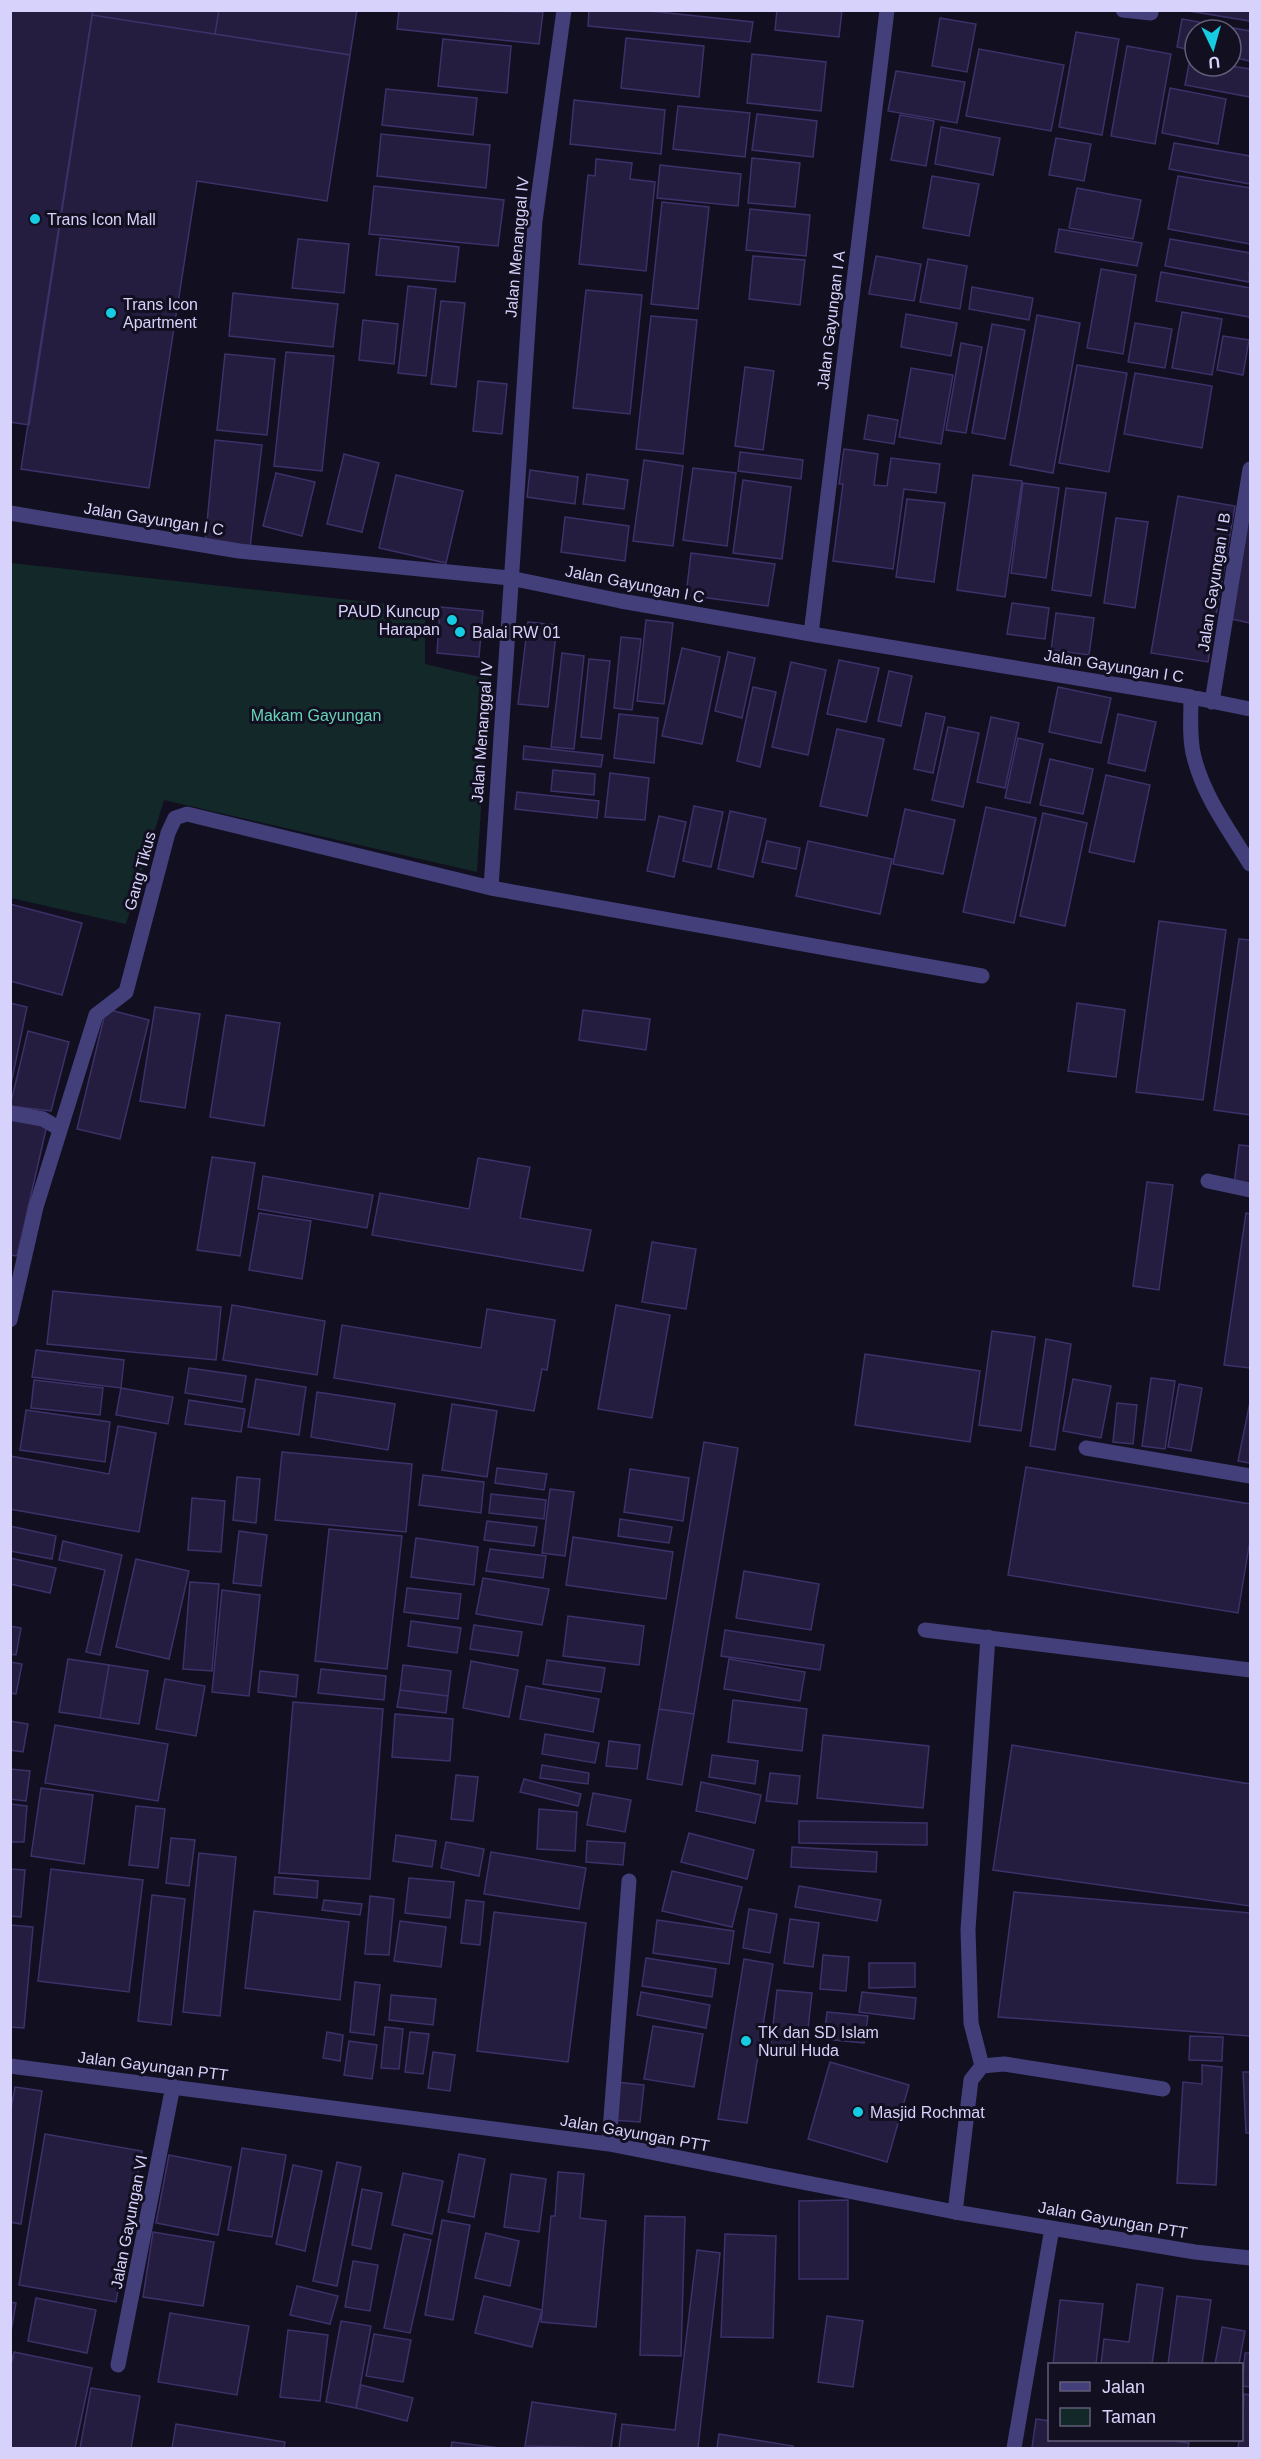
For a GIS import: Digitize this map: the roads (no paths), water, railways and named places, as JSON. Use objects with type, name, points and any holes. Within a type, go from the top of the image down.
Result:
[{"type":"street","name":"Jalan Menanggal IV","points":[[491,888],[535,221],[564,10]]},
{"type":"street","name":"Jalan Gayungan I A","points":[[811,634],[887,10]]},
{"type":"street","points":[[1123,10],[1151,13]]},
{"type":"street","name":"Jalan Gayungan I B","points":[[1212,702],[1251,469]]},
{"type":"street","name":"Jalan Gayungan I C","points":[[10,513],[239,551],[510,578],[621,601],[1191,697],[1251,710]]},
{"type":"street","points":[[1191,697],[1193,755],[1197,767],[1212,804],[1251,864]]},
{"type":"street","name":"Gang Tikus","points":[[60,1129],[96,1015],[126,992],[168,833],[175,818],[187,814],[491,888]]},
{"type":"street","points":[[491,888],[982,976]]},
{"type":"street","points":[[10,1113],[43,1119],[60,1129],[36,1207],[10,1320]]},
{"type":"street","points":[[1208,1181],[1251,1190]]},
{"type":"street","points":[[1086,1448],[1251,1476]]},
{"type":"street","points":[[925,1630],[1251,1670]]},
{"type":"street","points":[[982,2066],[971,2024],[968,1930],[988,1638]]},
{"type":"street","points":[[609,2144],[629,1881]]},
{"type":"street","points":[[956,2212],[971,2080],[982,2066],[1004,2064],[1163,2089]]},
{"type":"street","name":"Jalan Gayungan PTT","points":[[10,2066],[609,2144],[956,2212],[1251,2258]]},
{"type":"street","name":"Jalan Gayungan VI","points":[[118,2365],[173,2086]]},
{"type":"street","points":[[1014,2448],[1052,2228]]},
{"type":"place","name":"Trans Icon Mall","points":[[35,219]]},
{"type":"place","name":"Trans Icon Apartment","points":[[111,313]]},
{"type":"place","name":"PAUD Kuncup Harapan","points":[[452,620]]},
{"type":"place","name":"Balai RW 01","points":[[460,632]]},
{"type":"place","name":"TK dan SD Islam Nurul Huda","points":[[746,2041]]},
{"type":"place","name":"Masjid Rochmat","points":[[858,2112]]},
{"type":"park label","name":"Makam Gayungan","points":[[316,715]]}]
